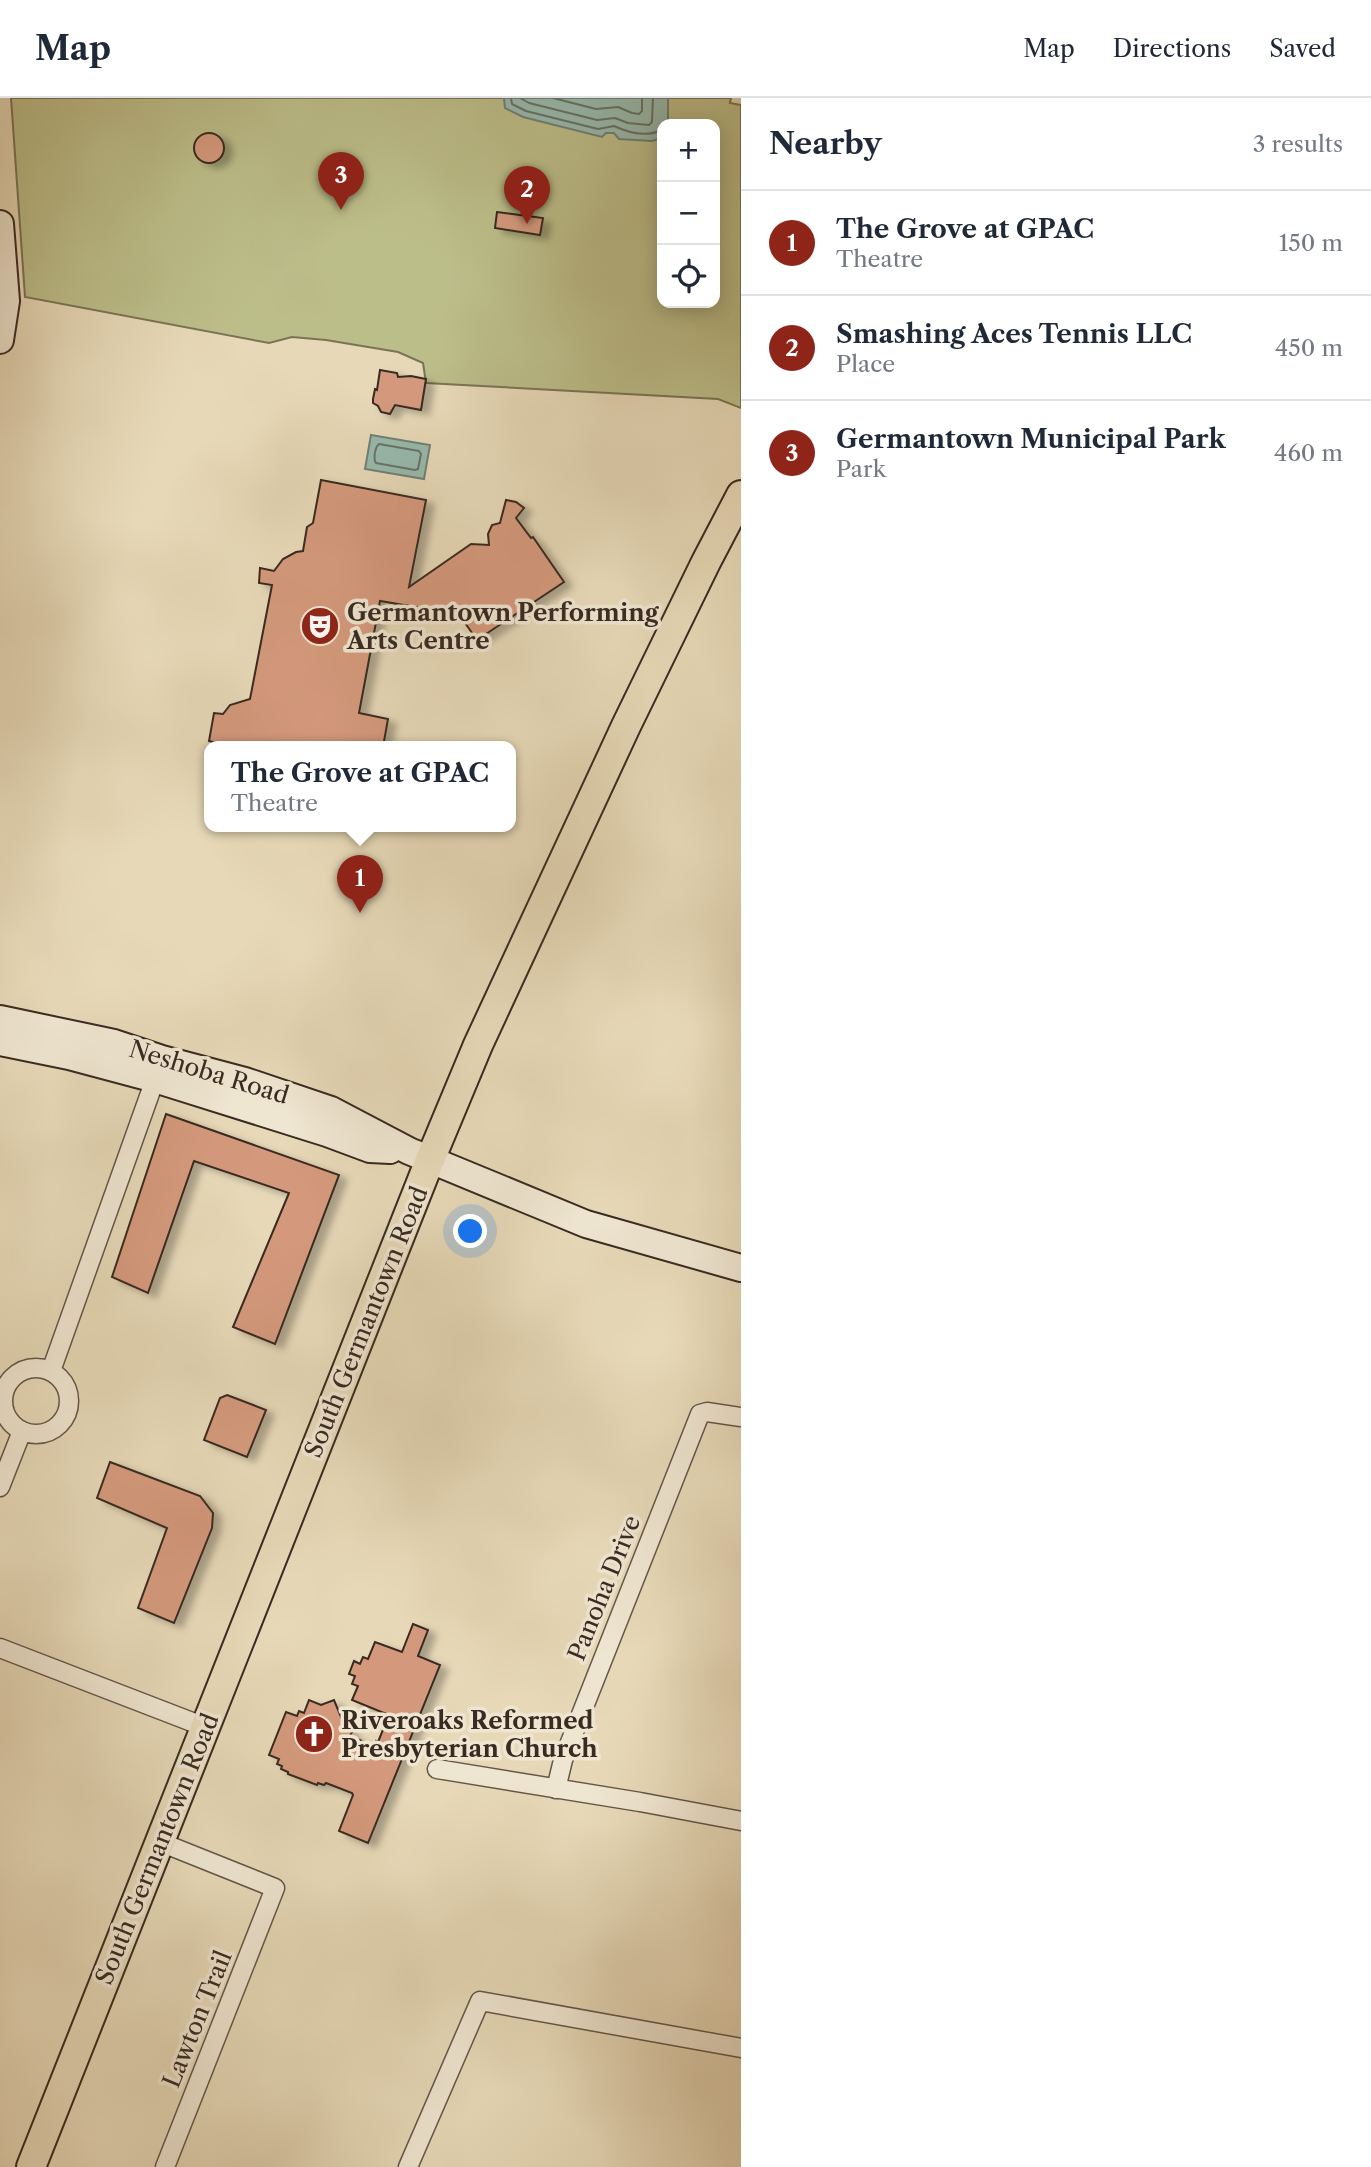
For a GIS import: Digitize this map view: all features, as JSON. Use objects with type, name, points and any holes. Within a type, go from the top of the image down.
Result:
[{"type":"main road","name":"South Germantown Road","points":[[31,2167],[205,1727],[420,1156],[478,1045],[626,726],[741,495]]},
{"type":"street","points":[[0,225],[6,301],[0,340]]},
{"type":"street","name":"Neshoba Road","points":[[0,1019],[114,1043],[158,1069]]},
{"type":"street","name":"Neshoba Road","points":[[0,1042],[69,1056],[245,1081],[331,1110],[420,1156],[586,1224],[741,1268]]},
{"type":"street","points":[[51,1371],[158,1069]]},
{"type":"street","points":[[40,1368],[51,1371],[66,1386],[69,1395],[66,1416],[52,1430],[42,1434],[22,1431],[8,1418],[3,1400],[5,1390],[19,1373],[40,1368]]},
{"type":"street","name":"Panoha Drive","points":[[556,1789],[563,1760],[700,1414],[707,1412],[741,1417]]},
{"type":"street","points":[[0,1487],[22,1431]]},
{"type":"street","points":[[0,1648],[205,1727]]},
{"type":"street","points":[[437,1769],[741,1821]]},
{"type":"street","name":"Lawton Trail","points":[[160,1842],[275,1888],[165,2167]]},
{"type":"street","points":[[408,2167],[480,2001],[741,2048]]},
{"type":"green space","points":[[11,98],[731,98],[730,103],[741,105],[741,408],[718,399],[426,383],[423,363],[398,352],[292,337],[269,343],[25,297]]},
{"type":"water","points":[[504,98],[668,98],[668,119],[657,119],[657,140],[619,139],[614,133],[606,133],[602,137],[523,117],[505,108]]},
{"type":"water","points":[[371,435],[430,445],[424,479],[365,469]]},
{"type":"building","points":[[209,133],[220,137],[224,148],[220,159],[209,163],[198,159],[194,148],[198,137]]},
{"type":"building","points":[[497,212],[543,218],[540,235],[495,228]]},
{"type":"building","points":[[380,370],[397,373],[398,377],[426,379],[421,410],[395,405],[390,414],[381,412],[373,403]]},
{"type":"building","name":"Germantown Performing Arts Centre","points":[[321,480],[426,500],[409,587],[471,544],[489,545],[488,534],[492,525],[500,523],[506,500],[516,502],[524,508],[516,518],[531,538],[533,537],[564,582],[477,640],[453,606],[445,612],[380,601],[359,713],[388,719],[384,741],[209,741],[214,713],[223,714],[230,705],[250,699],[272,585],[259,583],[260,568],[274,571],[283,559],[303,551],[307,527],[313,523]]},
{"type":"building","points":[[166,1114],[339,1175],[275,1344],[233,1327],[289,1193],[194,1161],[148,1293],[112,1277]]},
{"type":"building","points":[[227,1395],[266,1410],[247,1457],[204,1440],[220,1398]]},
{"type":"building","points":[[110,1462],[200,1496],[213,1513],[212,1528],[174,1623],[138,1608],[167,1528],[97,1498]]},
{"type":"building","name":"Riveroaks Reformed Presbyterian Church","points":[[413,1624],[428,1630],[418,1656],[440,1665],[368,1843],[339,1831],[352,1793],[326,1783],[317,1785],[288,1774],[277,1764],[279,1759],[269,1755],[286,1712],[297,1716],[299,1711],[304,1713],[309,1700],[321,1705],[334,1700],[346,1729],[352,1732],[350,1736],[374,1746],[389,1715],[352,1700],[358,1686],[352,1684],[355,1676],[349,1674],[354,1661],[360,1664],[363,1657],[368,1659],[375,1642],[402,1652]]},
{"type":"place","name":"Germantown Municipal Park","points":[[341,210]]},
{"type":"place","name":"Smashing Aces Tennis LLC","points":[[527,224]]},
{"type":"place","name":"Germantown Performing Arts Centre","points":[[320,626]]},
{"type":"place","name":"The Grove at GPAC","points":[[360,913]]},
{"type":"place","name":"Riveroaks Reformed Presbyterian Church","points":[[314,1734]]}]
